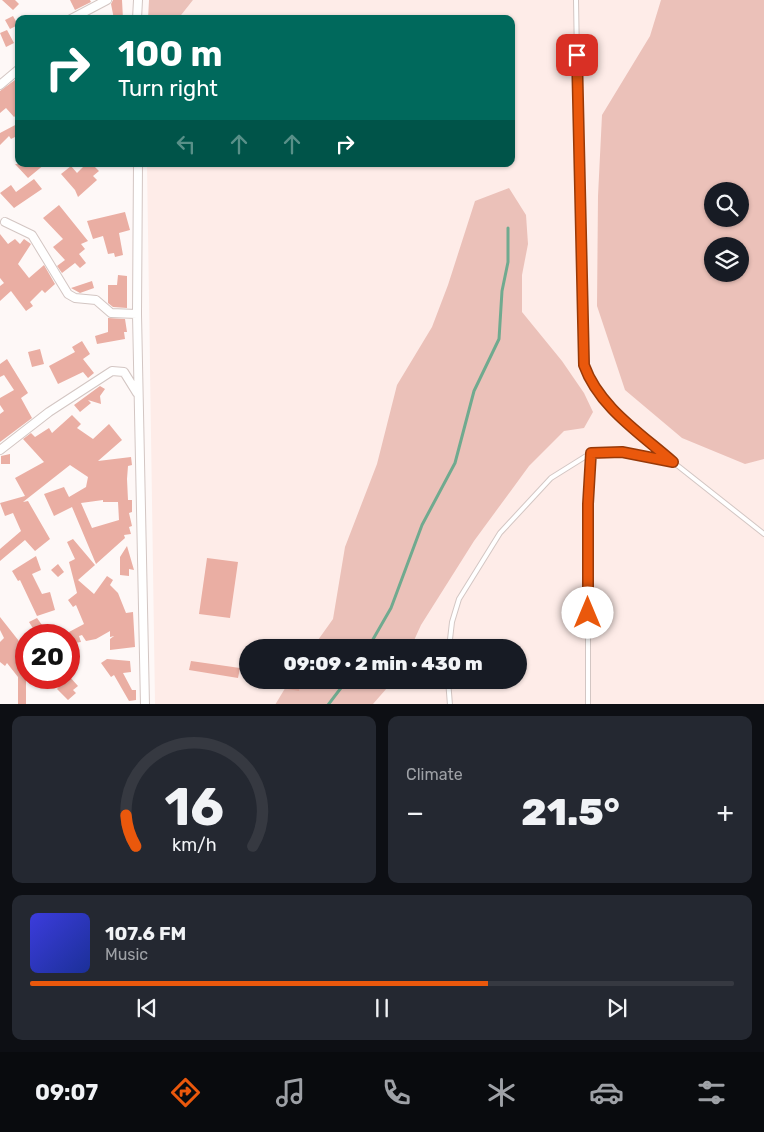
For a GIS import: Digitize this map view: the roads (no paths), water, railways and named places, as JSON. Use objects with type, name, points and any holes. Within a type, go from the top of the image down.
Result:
[{"type":"street","points":[[79,15],[107,0]]},
{"type":"street","points":[[137,15],[138,0]]},
{"type":"street","points":[[0,85],[15,72]]},
{"type":"street","points":[[138,167],[138,395],[145,704]]},
{"type":"street","points":[[5,222],[32,235],[68,294],[75,298],[96,300],[111,313],[137,314]]},
{"type":"street","points":[[0,450],[49,412],[112,371],[124,372],[138,395]]},
{"type":"lane","points":[[576,0],[584,365],[590,382],[604,402],[673,462],[764,534]]},
{"type":"lane","points":[[450,639],[458,599],[500,533],[550,478],[591,453],[622,452],[673,462]]},
{"type":"lane","points":[[588,704],[588,504],[591,453]]},
{"type":"lane","points":[[449,689],[450,704]]},
{"type":"waterway","points":[[373,639],[391,608],[422,525],[455,463],[474,391],[499,339],[502,291],[508,262],[508,228]]},
{"type":"waterway","points":[[329,704],[340,689]]}]
